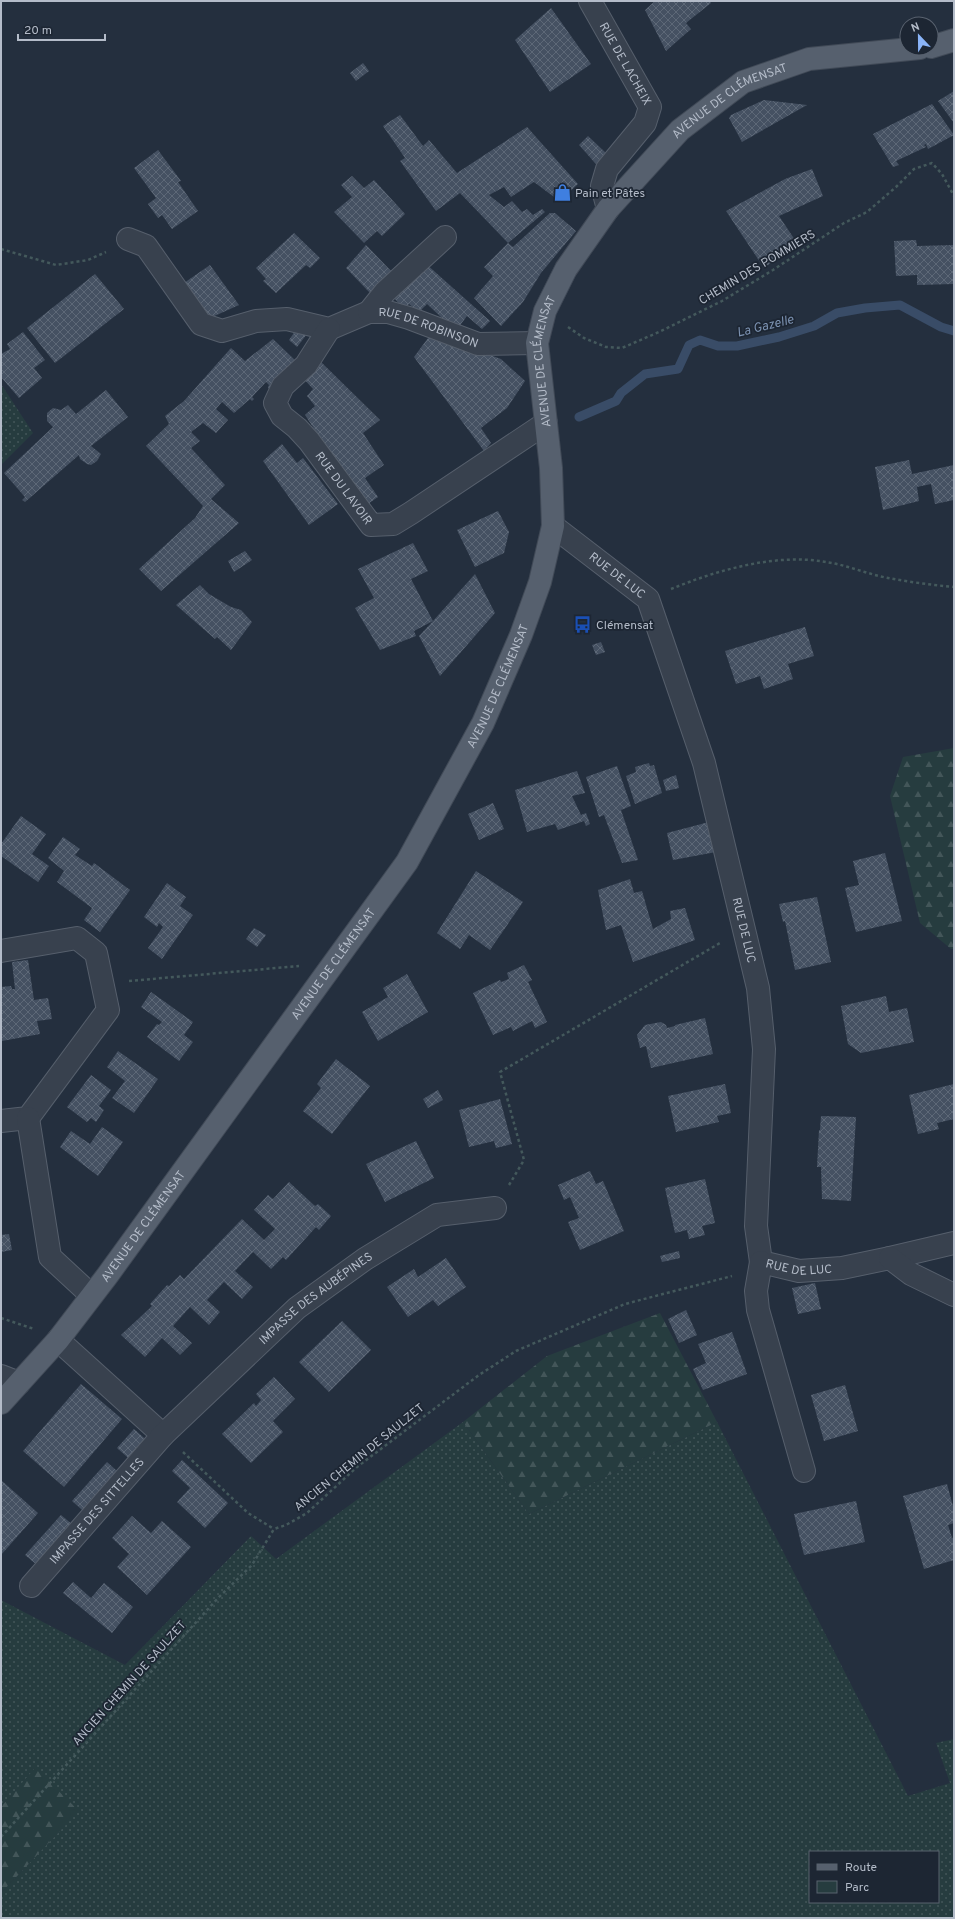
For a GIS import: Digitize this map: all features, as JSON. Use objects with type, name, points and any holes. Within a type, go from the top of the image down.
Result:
[{"type":"main road","points":[[939,45],[954,40]]},
{"type":"main road","name":"AVENUE DE CLÉMENSAT","points":[[1,1403],[10,1380],[58,1340],[91,1294],[107,1276],[407,862],[483,723],[521,635],[538,589],[553,526],[551,468],[536,343],[544,311],[566,269],[608,209],[680,130],[743,82],[809,59],[899,50]]},
{"type":"street","name":"RUE DE LACHEIX","points":[[590,1],[650,107],[645,123],[607,170],[602,186],[608,209]]},
{"type":"street","points":[[369,312],[385,292],[444,237]]},
{"type":"street","points":[[128,239],[146,246],[201,324],[222,331],[256,321],[286,319],[329,329]]},
{"type":"street","name":"RUE DE ROBINSON","points":[[329,329],[369,312],[388,312],[409,318],[478,344],[536,343]]},
{"type":"street","name":"RUE DU LAVOIR","points":[[329,329],[306,365],[283,386],[275,403],[282,416],[297,428],[309,441],[350,499],[371,525],[393,524],[546,423]]},
{"type":"street","name":"RUE DE LUC","points":[[553,526],[648,599],[704,763],[758,988],[764,1049],[756,1226],[762,1262],[799,1271],[842,1268],[954,1243]]},
{"type":"street","points":[[1,951],[77,938],[96,953],[108,1010],[28,1118],[1,1122]]},
{"type":"street","points":[[28,1118],[50,1257],[91,1294]]},
{"type":"street","name":"IMPASSE DES AUBÉPINES","points":[[163,1435],[297,1308],[365,1259],[437,1214],[495,1208]]},
{"type":"street","points":[[890,1258],[911,1274],[954,1295]]},
{"type":"street","points":[[762,1262],[756,1291],[758,1310],[804,1471]]},
{"type":"street","points":[[58,1340],[163,1435]]},
{"type":"street","name":"IMPASSE DES SITTELLES","points":[[31,1586],[163,1435]]},
{"type":"path","name":"CHEMIN DES POMMIERS","points":[[544,311],[584,338],[606,347],[622,348],[722,301],[760,278],[844,223],[867,212],[891,192],[914,169],[932,163],[942,174],[954,196]]},
{"type":"path","points":[[1,249],[56,265],[88,260],[128,239]]},
{"type":"path","points":[[648,599],[703,576],[746,565],[790,561],[825,562],[887,578],[954,587]]},
{"type":"path","points":[[495,1208],[524,1160],[500,1072],[744,929]]},
{"type":"path","points":[[103,984],[292,966],[332,966]]},
{"type":"path","name":"ANCIEN CHEMIN DE SAULZET","points":[[1,1837],[218,1598],[252,1565],[274,1529],[286,1525],[307,1513],[357,1468],[478,1375],[516,1351],[625,1304],[719,1280],[738,1274],[762,1262]]},
{"type":"path","points":[[1,1318],[24,1325],[58,1340]]},
{"type":"path","points":[[163,1435],[248,1513],[274,1529]]},
{"type":"green space","points":[[1,384],[33,433],[1,465]]},
{"type":"green space","points":[[954,748],[954,949],[951,949],[920,923],[890,796],[903,757]]},
{"type":"green space","points":[[660,1313],[717,1422],[529,1514],[463,1422],[547,1356]]},
{"type":"green space","points":[[463,1422],[529,1514],[717,1422],[908,1796],[950,1783],[936,1743],[954,1739],[954,1918],[1,1918],[1,1893],[78,1811],[35,1769],[1,1807],[1,1600],[125,1665],[251,1536],[276,1559]]},
{"type":"green space","points":[[35,1768],[79,1811],[1,1893],[1,1807]]},
{"type":"building","points":[[655,1],[710,1],[711,3],[686,23],[691,29],[666,51],[645,10]]},
{"type":"building","points":[[551,8],[591,64],[550,92],[515,40]]},
{"type":"building","points":[[363,63],[369,71],[356,81],[350,73]]},
{"type":"building","points":[[954,91],[954,123],[938,101]]},
{"type":"building","points":[[764,100],[807,105],[742,142],[729,118],[731,115]]},
{"type":"building","points":[[932,104],[954,135],[928,149],[926,144],[924,145],[926,147],[896,161],[899,165],[893,167],[873,134]]},
{"type":"building","points":[[400,115],[423,146],[429,140],[457,173],[527,127],[578,184],[564,197],[558,200],[534,182],[511,197],[504,187],[489,195],[504,207],[512,201],[522,212],[527,209],[533,215],[542,209],[545,212],[508,243],[460,193],[436,211],[400,161],[405,158],[383,126]]},
{"type":"building","points":[[588,136],[606,153],[596,164],[579,145]]},
{"type":"building","points":[[158,150],[181,181],[178,182],[198,211],[172,229],[162,215],[158,218],[148,204],[156,198],[134,168]]},
{"type":"building","points":[[812,169],[823,196],[779,216],[797,243],[764,268],[726,211],[785,179]]},
{"type":"building","points":[[352,176],[364,188],[374,180],[405,214],[382,236],[377,231],[364,243],[334,212],[352,197],[341,185]]},
{"type":"building","points":[[550,213],[555,213],[576,231],[541,273],[523,302],[501,326],[474,298],[493,276],[484,267],[508,243],[513,247]]},
{"type":"building","points":[[294,233],[320,258],[310,268],[306,265],[276,293],[263,281],[266,279],[256,268]]},
{"type":"building","points":[[916,240],[917,246],[954,245],[954,284],[917,285],[917,275],[896,276],[894,241]]},
{"type":"building","points":[[366,245],[393,273],[371,294],[346,268]]},
{"type":"building","points":[[425,263],[490,321],[482,329],[467,316],[458,328],[441,319],[442,318],[427,304],[419,312],[409,304],[404,308],[391,295]]},
{"type":"building","points":[[210,265],[239,305],[210,318],[184,283]]},
{"type":"building","points":[[95,274],[124,309],[55,363],[27,328]]},
{"type":"building","points":[[298,327],[307,334],[297,347],[289,340]]},
{"type":"building","points":[[23,332],[45,360],[34,368],[42,378],[19,398],[1,377],[1,354],[10,349],[7,344]]},
{"type":"building","points":[[431,334],[501,359],[525,381],[507,408],[481,428],[491,443],[484,451],[414,357]]},
{"type":"building","points":[[273,339],[297,362],[269,389],[269,385],[266,382],[252,397],[254,399],[252,401],[250,399],[234,413],[222,402],[216,409],[228,420],[216,433],[203,423],[191,432],[200,441],[191,448],[225,485],[211,499],[239,523],[161,591],[139,569],[195,518],[203,506],[146,446],[169,424],[165,416],[184,401],[231,348],[245,361]]},
{"type":"building","points":[[321,362],[380,420],[363,433],[384,465],[365,478],[378,497],[365,506],[305,415],[315,406],[307,396],[313,389],[303,378]]},
{"type":"building","points":[[106,390],[128,417],[91,446],[101,454],[97,461],[91,465],[87,464],[80,459],[79,455],[25,502],[22,500],[25,497],[4,473],[53,427],[47,421],[47,413],[53,408],[61,410],[68,405],[76,414]]},
{"type":"building","points":[[282,444],[297,463],[303,458],[338,504],[309,525],[263,461]]},
{"type":"building","points":[[909,460],[912,474],[954,465],[954,500],[935,504],[931,484],[917,487],[919,501],[883,510],[875,467]]},
{"type":"building","points":[[498,511],[509,532],[504,553],[475,567],[457,530]]},
{"type":"building","points":[[413,543],[428,571],[411,579],[433,621],[414,631],[416,636],[380,650],[355,608],[374,598],[358,569]]},
{"type":"building","points":[[245,551],[252,560],[234,572],[228,561]]},
{"type":"building","points":[[475,574],[495,613],[440,676],[419,636]]},
{"type":"building","points":[[200,585],[209,594],[231,607],[241,610],[252,622],[231,650],[217,637],[215,639],[176,605]]},
{"type":"building","points":[[805,627],[814,656],[788,664],[793,679],[764,689],[760,676],[736,684],[725,651]]},
{"type":"building","points":[[601,642],[605,652],[596,655],[592,645]]},
{"type":"building","points":[[649,763],[650,766],[654,765],[662,793],[635,804],[626,776],[636,772],[635,767]]},
{"type":"building","points":[[617,766],[631,806],[621,810],[638,860],[622,863],[604,815],[599,817],[586,777]]},
{"type":"building","points":[[577,771],[585,793],[572,796],[581,815],[586,813],[590,824],[586,826],[584,821],[558,830],[555,824],[527,832],[515,790]]},
{"type":"building","points":[[676,775],[679,788],[666,791],[663,780]]},
{"type":"building","points":[[493,803],[504,829],[479,840],[468,814]]},
{"type":"building","points":[[21,816],[46,834],[32,854],[49,866],[38,882],[1,856],[1,844]]},
{"type":"building","points":[[709,822],[716,852],[673,860],[667,833]]},
{"type":"building","points":[[63,837],[80,849],[75,855],[92,866],[94,863],[130,890],[100,932],[84,920],[92,908],[57,882],[64,871],[48,858]]},
{"type":"building","points":[[885,853],[902,921],[856,932],[845,888],[859,885],[853,861]]},
{"type":"building","points":[[476,871],[523,902],[490,950],[469,935],[460,949],[437,933]]},
{"type":"building","points":[[630,879],[634,893],[642,891],[653,929],[671,919],[670,911],[685,908],[695,940],[633,962],[621,925],[606,930],[598,890]]},
{"type":"building","points":[[167,883],[186,897],[180,906],[193,915],[162,959],[148,948],[163,927],[159,923],[157,927],[144,917]]},
{"type":"building","points":[[817,897],[831,962],[795,970],[785,921],[783,922],[779,904]]},
{"type":"building","points":[[254,928],[266,935],[257,947],[246,939]]},
{"type":"building","points":[[28,960],[34,1000],[48,998],[52,1019],[37,1021],[40,1034],[2,1041],[1,987],[11,986],[12,989],[15,989],[12,962]]},
{"type":"building","points":[[524,965],[532,980],[528,982],[547,1022],[535,1028],[532,1021],[513,1031],[511,1027],[493,1035],[473,993],[500,980],[501,982],[509,979],[507,973]]},
{"type":"building","points":[[407,974],[428,1012],[378,1041],[362,1012],[388,997],[383,988]]},
{"type":"building","points":[[151,992],[193,1022],[184,1035],[193,1042],[179,1061],[147,1037],[157,1024],[159,1025],[162,1022],[141,1007]]},
{"type":"building","points":[[886,996],[889,1012],[907,1008],[914,1042],[861,1053],[848,1044],[841,1006]]},
{"type":"building","points":[[705,1018],[713,1054],[651,1068],[646,1046],[640,1048],[637,1035],[645,1025],[661,1022],[666,1025],[667,1028]]},
{"type":"building","points":[[118,1051],[158,1079],[134,1113],[112,1098],[125,1081],[107,1067]]},
{"type":"building","points":[[336,1059],[370,1086],[332,1134],[303,1111],[321,1088],[317,1084]]},
{"type":"building","points":[[91,1075],[111,1090],[99,1106],[104,1110],[96,1122],[91,1118],[87,1122],[67,1107]]},
{"type":"building","points":[[725,1084],[731,1113],[717,1116],[719,1122],[676,1132],[668,1096]]},
{"type":"building","points":[[954,1084],[954,1119],[937,1123],[939,1129],[918,1134],[909,1095]]},
{"type":"building","points":[[438,1090],[443,1100],[428,1108],[423,1099]]},
{"type":"building","points":[[500,1099],[512,1144],[496,1148],[494,1141],[469,1147],[459,1110]]},
{"type":"building","points":[[821,1116],[856,1117],[851,1201],[822,1199],[821,1167],[817,1167]]},
{"type":"building","points":[[102,1127],[123,1142],[98,1176],[60,1147],[71,1131],[90,1144]]},
{"type":"building","points":[[416,1141],[434,1178],[385,1202],[366,1164]]},
{"type":"building","points":[[590,1171],[596,1184],[603,1181],[624,1231],[580,1250],[568,1222],[579,1218],[570,1197],[564,1200],[558,1185]]},
{"type":"building","points":[[705,1179],[715,1223],[702,1226],[705,1235],[689,1239],[687,1230],[675,1233],[665,1188]]},
{"type":"building","points":[[289,1182],[315,1206],[318,1204],[331,1216],[319,1230],[316,1227],[286,1260],[283,1257],[271,1269],[253,1252],[235,1271],[253,1287],[242,1299],[224,1282],[207,1300],[220,1312],[209,1325],[190,1307],[173,1326],[192,1343],[180,1355],[162,1338],[145,1357],[121,1335],[152,1306],[150,1304],[167,1285],[169,1286],[180,1275],[184,1279],[242,1219],[264,1240],[275,1229],[254,1210],[268,1195],[273,1199]]},
{"type":"building","points":[[9,1234],[12,1250],[1,1252],[1,1235]]},
{"type":"building","points":[[679,1251],[680,1258],[662,1262],[660,1256]]},
{"type":"building","points":[[446,1258],[466,1287],[438,1306],[433,1300],[408,1317],[387,1287],[414,1269],[418,1277]]},
{"type":"building","points":[[815,1283],[821,1309],[798,1314],[792,1288]]},
{"type":"building","points":[[686,1310],[697,1335],[679,1343],[668,1319]]},
{"type":"building","points":[[342,1321],[371,1350],[329,1392],[299,1362]]},
{"type":"building","points":[[732,1332],[747,1374],[703,1390],[693,1369],[706,1363],[698,1344]]},
{"type":"building","points":[[274,1377],[295,1399],[273,1421],[283,1432],[251,1463],[222,1434],[254,1403],[256,1406],[261,1400],[256,1394]]},
{"type":"building","points":[[81,1384],[122,1419],[64,1487],[23,1451]]},
{"type":"building","points":[[845,1385],[858,1431],[824,1441],[811,1395]]},
{"type":"building","points":[[134,1429],[152,1445],[135,1464],[117,1448]]},
{"type":"building","points":[[182,1460],[228,1503],[205,1528],[177,1502],[190,1488],[172,1471]]},
{"type":"building","points":[[107,1462],[125,1478],[90,1517],[72,1501]]},
{"type":"building","points":[[1,1480],[38,1513],[1,1555]]},
{"type":"building","points":[[947,1484],[954,1510],[954,1523],[948,1525],[952,1538],[954,1537],[954,1560],[924,1569],[903,1496]]},
{"type":"building","points":[[856,1501],[865,1542],[804,1555],[794,1514]]},
{"type":"building","points":[[61,1515],[79,1530],[43,1570],[25,1555]]},
{"type":"building","points":[[132,1516],[151,1533],[162,1521],[191,1547],[147,1595],[117,1567],[129,1554],[112,1538]]},
{"type":"building","points":[[73,1582],[91,1598],[104,1583],[133,1607],[112,1633],[63,1593]]},
{"type":"waterway","name":"La Gazelle","points":[[579,417],[616,401],[621,393],[645,374],[678,369],[689,345],[700,340],[718,346],[737,346],[779,337],[814,326],[837,313],[865,308],[900,305],[941,327],[954,331]]},
{"type":"place","name":"Pain et Pâtes","points":[[562,193]]},
{"type":"place","name":"Clémensat","points":[[583,625]]}]
